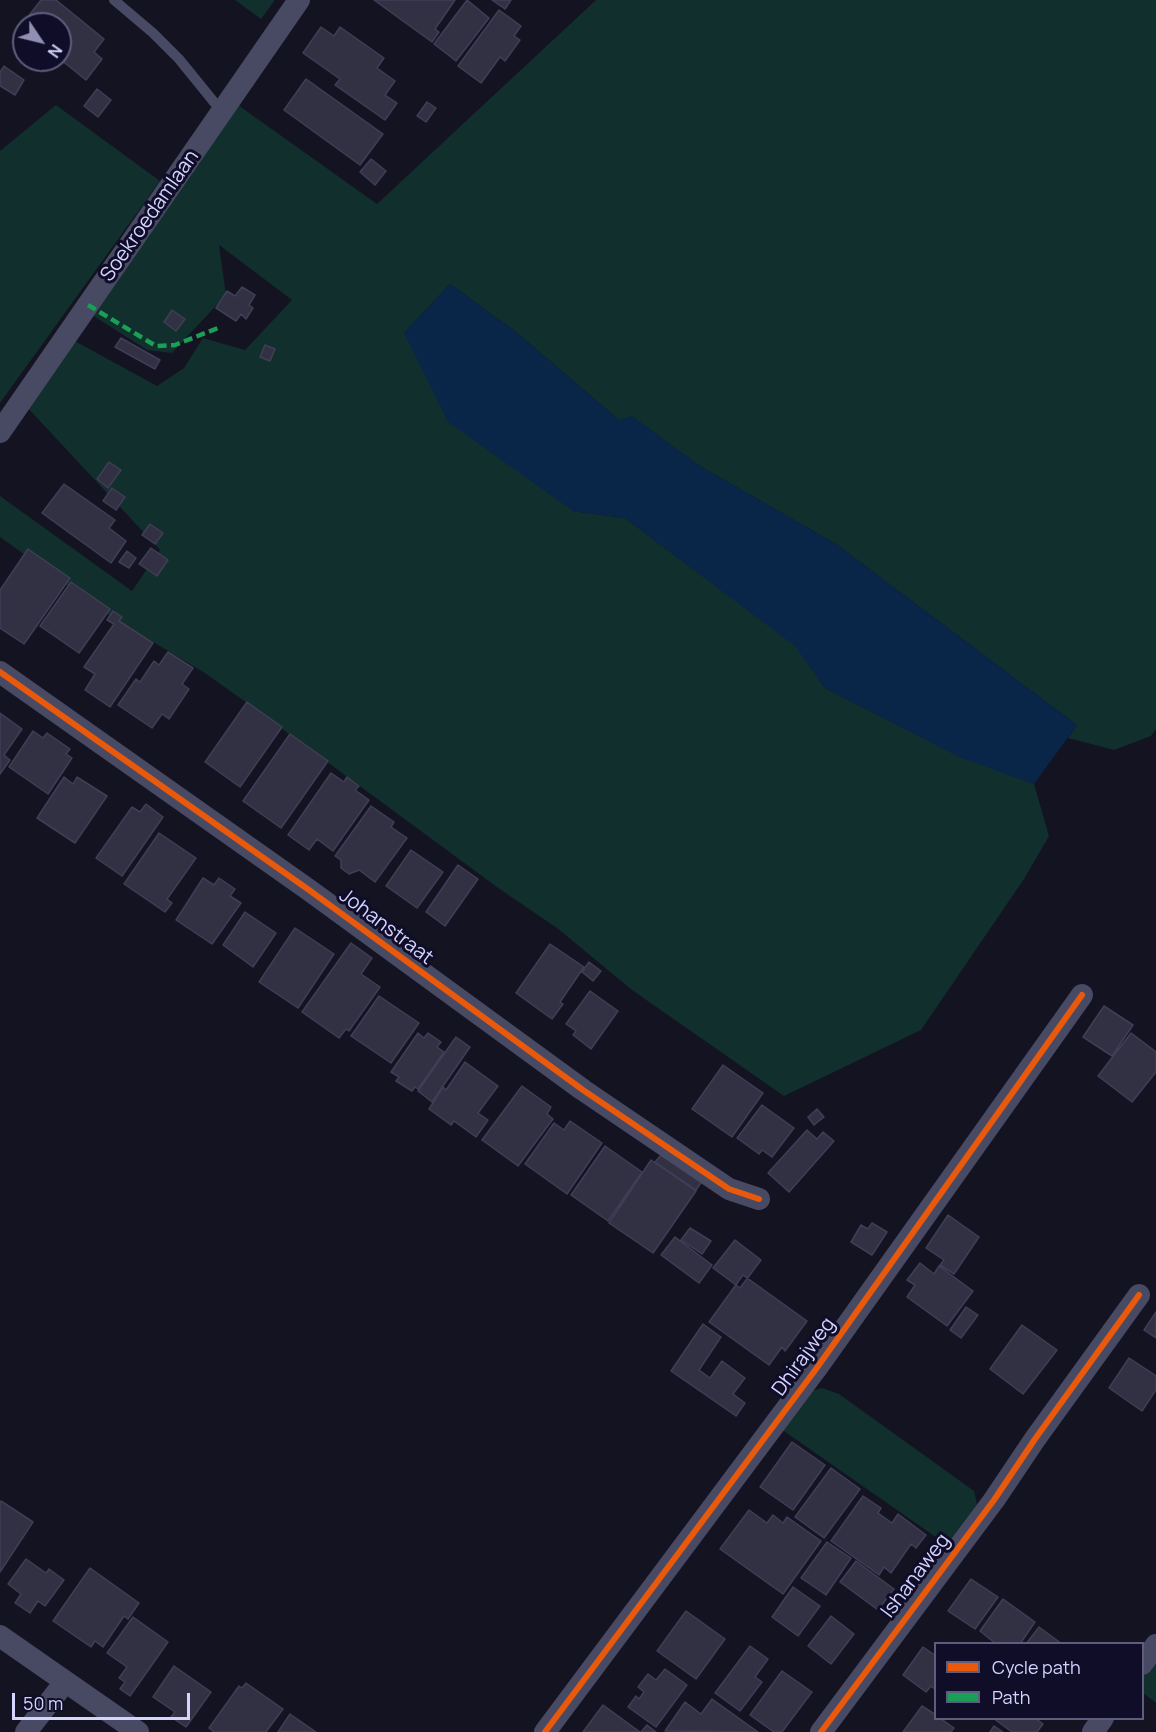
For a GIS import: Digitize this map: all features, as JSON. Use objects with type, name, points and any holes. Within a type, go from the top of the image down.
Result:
[{"type":"street","name":"Soekroedamlaan","points":[[0,432],[299,0]]},
{"type":"street","name":"Johanstraat","points":[[0,672],[309,890],[583,1090],[729,1189],[759,1199]]},
{"type":"street","name":"Dhirajweg","points":[[545,1732],[823,1359],[1082,995]]},
{"type":"street","name":"Ishanaweg","points":[[821,1732],[994,1500],[1035,1438],[1139,1295]]},
{"type":"street","points":[[0,1636],[138,1732]]},
{"type":"street","points":[[1144,1663],[1156,1645]]},
{"type":"street","points":[[26,1732],[65,1682]]},
{"type":"lane","points":[[114,0],[179,59],[222,112]]},
{"type":"green space","points":[[235,0],[275,0],[261,19]]},
{"type":"green space","points":[[596,0],[1156,0],[1156,729],[1151,736],[1114,750],[1068,738],[1077,725],[836,544],[700,466],[632,417],[619,420],[516,332],[450,284],[404,333],[573,511],[625,518],[796,646],[825,688],[959,756],[1034,784],[1049,836],[1024,879],[921,1030],[784,1096],[632,990],[557,928],[501,890],[205,673],[113,618],[0,537],[0,496],[132,591],[160,550],[26,406],[73,340],[157,386],[184,368],[203,338],[245,350],[292,300],[219,245],[226,295],[172,353],[147,350],[92,315],[238,105],[377,204]]},
{"type":"green space","points":[[56,105],[160,181],[0,403],[0,151]]},
{"type":"green space","points":[[822,1388],[839,1394],[974,1491],[977,1504],[950,1547],[781,1429],[807,1392]]},
{"type":"green space","points":[[1156,1658],[1156,1703],[1144,1694],[1144,1675]]},
{"type":"water","points":[[450,284],[516,332],[619,420],[632,416],[700,466],[836,544],[1077,725],[1034,784],[959,757],[825,688],[795,646],[625,518],[573,511],[448,422],[404,333]]},
{"type":"building","points":[[41,0],[56,0],[71,12],[32,12]]},
{"type":"building","points":[[374,0],[455,0],[435,29],[439,32],[432,42]]},
{"type":"building","points":[[467,0],[489,18],[456,61],[434,44]]},
{"type":"building","points":[[492,0],[511,0],[505,9]]},
{"type":"building","points":[[499,10],[521,26],[514,36],[520,40],[505,61],[500,57],[481,83],[458,66]]},
{"type":"building","points":[[72,13],[104,39],[94,52],[102,59],[86,80],[72,69]]},
{"type":"building","points":[[321,27],[334,36],[340,27],[384,58],[377,68],[395,81],[385,95],[397,103],[385,120],[335,85],[340,79],[303,53]]},
{"type":"building","points":[[4,66],[24,80],[15,95],[0,86],[0,72]]},
{"type":"building","points":[[306,79],[383,134],[360,165],[284,110]]},
{"type":"building","points":[[97,89],[111,100],[98,117],[84,106]]},
{"type":"building","points":[[427,102],[436,108],[426,122],[417,116]]},
{"type":"building","points":[[371,159],[386,171],[375,185],[360,172]]},
{"type":"building","points":[[242,287],[255,295],[249,305],[253,308],[246,319],[241,314],[236,321],[216,308],[227,291],[235,296]]},
{"type":"building","points":[[172,310],[185,319],[176,331],[164,322]]},
{"type":"building","points":[[121,338],[160,360],[155,369],[115,347]]},
{"type":"building","points":[[265,345],[275,349],[270,361],[260,357]]},
{"type":"building","points":[[109,462],[121,470],[108,488],[97,479]]},
{"type":"building","points":[[64,484],[115,520],[109,528],[126,541],[111,563],[42,513]]},
{"type":"building","points":[[112,488],[125,497],[116,510],[103,501]]},
{"type":"building","points":[[150,524],[163,533],[155,544],[142,535]]},
{"type":"building","points":[[151,548],[168,560],[157,576],[139,564]]},
{"type":"building","points":[[28,549],[70,578],[24,644],[0,628],[0,590]]},
{"type":"building","points":[[127,551],[136,558],[129,568],[119,562]]},
{"type":"building","points":[[71,582],[110,609],[79,653],[40,626]]},
{"type":"building","points":[[113,611],[122,617],[119,621],[153,643],[110,707],[85,690],[95,674],[84,667],[114,624],[107,620]]},
{"type":"building","points":[[168,652],[193,668],[182,684],[189,689],[169,719],[162,714],[152,728],[118,705],[136,679],[140,682],[154,661],[159,665]]},
{"type":"building","points":[[247,702],[282,727],[240,787],[205,762]]},
{"type":"building","points":[[0,713],[22,729],[4,755],[10,760],[0,774]]},
{"type":"building","points":[[33,731],[43,738],[47,733],[70,749],[66,754],[72,758],[48,794],[9,767]]},
{"type":"building","points":[[290,734],[328,761],[281,828],[243,801]]},
{"type":"building","points":[[331,773],[344,782],[347,777],[359,786],[355,790],[369,800],[333,851],[317,839],[309,850],[288,835]]},
{"type":"building","points":[[64,777],[73,784],[77,777],[107,796],[75,843],[37,818]]},
{"type":"building","points":[[146,804],[163,817],[122,876],[96,858],[132,807],[140,812]]},
{"type":"building","points":[[371,806],[394,822],[391,827],[407,838],[375,882],[359,870],[349,874],[341,868],[341,860],[335,856]]},
{"type":"building","points":[[159,833],[196,858],[167,899],[172,903],[165,912],[124,884]]},
{"type":"building","points":[[411,850],[443,872],[417,908],[386,886]]},
{"type":"building","points":[[458,865],[478,879],[445,926],[426,912]]},
{"type":"building","points":[[203,878],[214,885],[219,878],[235,889],[230,896],[241,903],[212,944],[176,920]]},
{"type":"building","points":[[245,912],[276,933],[253,967],[223,945]]},
{"type":"building","points":[[295,928],[334,954],[298,1008],[259,982]]},
{"type":"building","points":[[351,943],[372,958],[361,974],[380,987],[349,1031],[346,1029],[339,1038],[302,1012]]},
{"type":"building","points":[[550,944],[584,967],[560,1002],[563,1004],[552,1019],[516,993]]},
{"type":"building","points":[[589,962],[601,971],[593,981],[582,972]]},
{"type":"building","points":[[590,991],[618,1011],[591,1049],[573,1035],[576,1031],[566,1024]]},
{"type":"building","points":[[379,996],[419,1023],[391,1063],[351,1036]]},
{"type":"building","points":[[1104,1006],[1133,1025],[1112,1056],[1083,1037]]},
{"type":"building","points":[[418,1033],[424,1038],[428,1033],[441,1042],[437,1047],[444,1052],[418,1089],[415,1087],[412,1091],[396,1081],[399,1077],[391,1072]]},
{"type":"building","points":[[1131,1033],[1156,1052],[1156,1072],[1132,1102],[1098,1076]]},
{"type":"building","points":[[456,1037],[470,1047],[432,1102],[418,1091]]},
{"type":"building","points":[[465,1062],[498,1086],[478,1113],[488,1120],[476,1137],[454,1121],[451,1125],[429,1109],[443,1087],[446,1090]]},
{"type":"building","points":[[723,1065],[763,1093],[732,1137],[692,1109]]},
{"type":"building","points":[[522,1086],[551,1107],[547,1114],[553,1119],[518,1166],[482,1140]]},
{"type":"building","points":[[762,1105],[794,1128],[772,1157],[762,1150],[759,1154],[737,1138]]},
{"type":"building","points":[[817,1109],[824,1117],[814,1125],[808,1117]]},
{"type":"building","points":[[570,1121],[602,1143],[567,1194],[525,1164],[554,1123],[564,1130]]},
{"type":"building","points":[[807,1130],[817,1139],[823,1132],[834,1141],[789,1192],[768,1173]]},
{"type":"building","points":[[605,1146],[642,1172],[608,1221],[571,1195]]},
{"type":"building","points":[[662,1154],[702,1181],[696,1190],[655,1162]]},
{"type":"building","points":[[651,1160],[696,1191],[653,1253],[609,1223]]},
{"type":"building","points":[[948,1215],[979,1237],[954,1274],[940,1265],[944,1260],[926,1248]]},
{"type":"building","points":[[872,1223],[887,1232],[872,1255],[851,1242],[861,1225],[868,1229]]},
{"type":"building","points":[[690,1228],[711,1241],[702,1254],[681,1240]]},
{"type":"building","points":[[675,1237],[712,1265],[699,1283],[661,1255]]},
{"type":"building","points":[[735,1240],[761,1260],[740,1288],[713,1268]]},
{"type":"building","points":[[920,1263],[934,1274],[939,1266],[973,1291],[947,1326],[907,1297],[915,1285],[907,1280]]},
{"type":"building","points":[[743,1275],[807,1321],[785,1351],[782,1347],[769,1365],[709,1322]]},
{"type":"building","points":[[966,1307],[978,1315],[961,1338],[950,1330]]},
{"type":"building","points":[[1156,1312],[1156,1338],[1144,1330]]},
{"type":"building","points":[[703,1324],[721,1337],[699,1370],[710,1378],[722,1361],[745,1378],[733,1394],[745,1403],[736,1416],[671,1371]]},
{"type":"building","points":[[1022,1325],[1057,1350],[1023,1394],[990,1369]]},
{"type":"building","points":[[1129,1358],[1156,1376],[1156,1390],[1142,1411],[1109,1388]]},
{"type":"building","points":[[792,1442],[825,1465],[793,1510],[760,1487]]},
{"type":"building","points":[[831,1468],[860,1489],[824,1538],[795,1517]]},
{"type":"building","points":[[863,1496],[881,1508],[878,1513],[892,1523],[898,1514],[926,1535],[916,1548],[911,1544],[891,1573],[884,1567],[879,1575],[831,1541]]},
{"type":"building","points":[[0,1502],[33,1522],[0,1572]]},
{"type":"building","points":[[749,1510],[767,1523],[773,1515],[783,1523],[787,1517],[821,1541],[783,1594],[720,1549]]},
{"type":"building","points":[[827,1542],[851,1558],[826,1595],[801,1578]]},
{"type":"building","points":[[26,1559],[46,1573],[49,1569],[64,1580],[45,1606],[38,1601],[30,1613],[15,1603],[21,1594],[8,1584]]},
{"type":"building","points":[[856,1561],[894,1589],[878,1610],[840,1582]]},
{"type":"building","points":[[90,1568],[139,1603],[128,1619],[124,1616],[103,1647],[95,1641],[91,1647],[53,1621]]},
{"type":"building","points":[[971,1579],[998,1597],[975,1629],[948,1611]]},
{"type":"building","points":[[793,1587],[820,1606],[798,1636],[772,1617]]},
{"type":"building","points":[[1003,1599],[1035,1622],[1021,1642],[994,1642],[980,1631]]},
{"type":"building","points":[[686,1611],[725,1639],[696,1679],[657,1651]]},
{"type":"building","points":[[831,1616],[854,1634],[831,1664],[808,1646]]},
{"type":"building","points":[[133,1617],[168,1642],[130,1696],[120,1689],[125,1682],[119,1678],[127,1667],[107,1653]]},
{"type":"building","points":[[1039,1627],[1059,1642],[1028,1642]]},
{"type":"building","points":[[750,1646],[768,1659],[755,1677],[762,1682],[740,1711],[715,1693]]},
{"type":"building","points":[[923,1647],[934,1655],[934,1688],[931,1686],[926,1692],[903,1675]]},
{"type":"building","points":[[174,1666],[211,1692],[186,1727],[171,1717],[175,1712],[153,1697]]},
{"type":"building","points":[[665,1669],[687,1685],[656,1727],[628,1707],[636,1696],[639,1699],[644,1692],[638,1687],[648,1674],[656,1680]]},
{"type":"building","points":[[782,1671],[812,1692],[782,1732],[774,1732],[750,1715]]},
{"type":"building","points":[[246,1683],[283,1709],[266,1732],[214,1732],[209,1728],[239,1686],[242,1688]]},
{"type":"building","points":[[712,1699],[758,1732],[665,1731],[685,1702],[701,1714]]},
{"type":"building","points":[[603,1705],[640,1732],[583,1732]]},
{"type":"building","points":[[922,1706],[934,1714],[934,1720],[943,1720],[954,1728],[951,1732],[903,1732]]},
{"type":"building","points":[[290,1714],[316,1732],[278,1732]]},
{"type":"building","points":[[996,1720],[1038,1720],[1043,1724],[1037,1732],[1012,1732]]},
{"type":"building","points":[[647,1725],[656,1732],[641,1732]]},
{"type":"building","points":[[994,1726],[1003,1732],[990,1732]]},
{"type":"marked path","points":[[88,305],[156,346],[175,345],[218,328]]},
{"type":"cycle path","points":[[0,672],[309,890],[583,1090],[729,1189],[759,1199]]},
{"type":"cycle path","points":[[545,1732],[816,1369],[1082,995]]},
{"type":"cycle path","points":[[821,1732],[994,1500],[1139,1295]]}]
